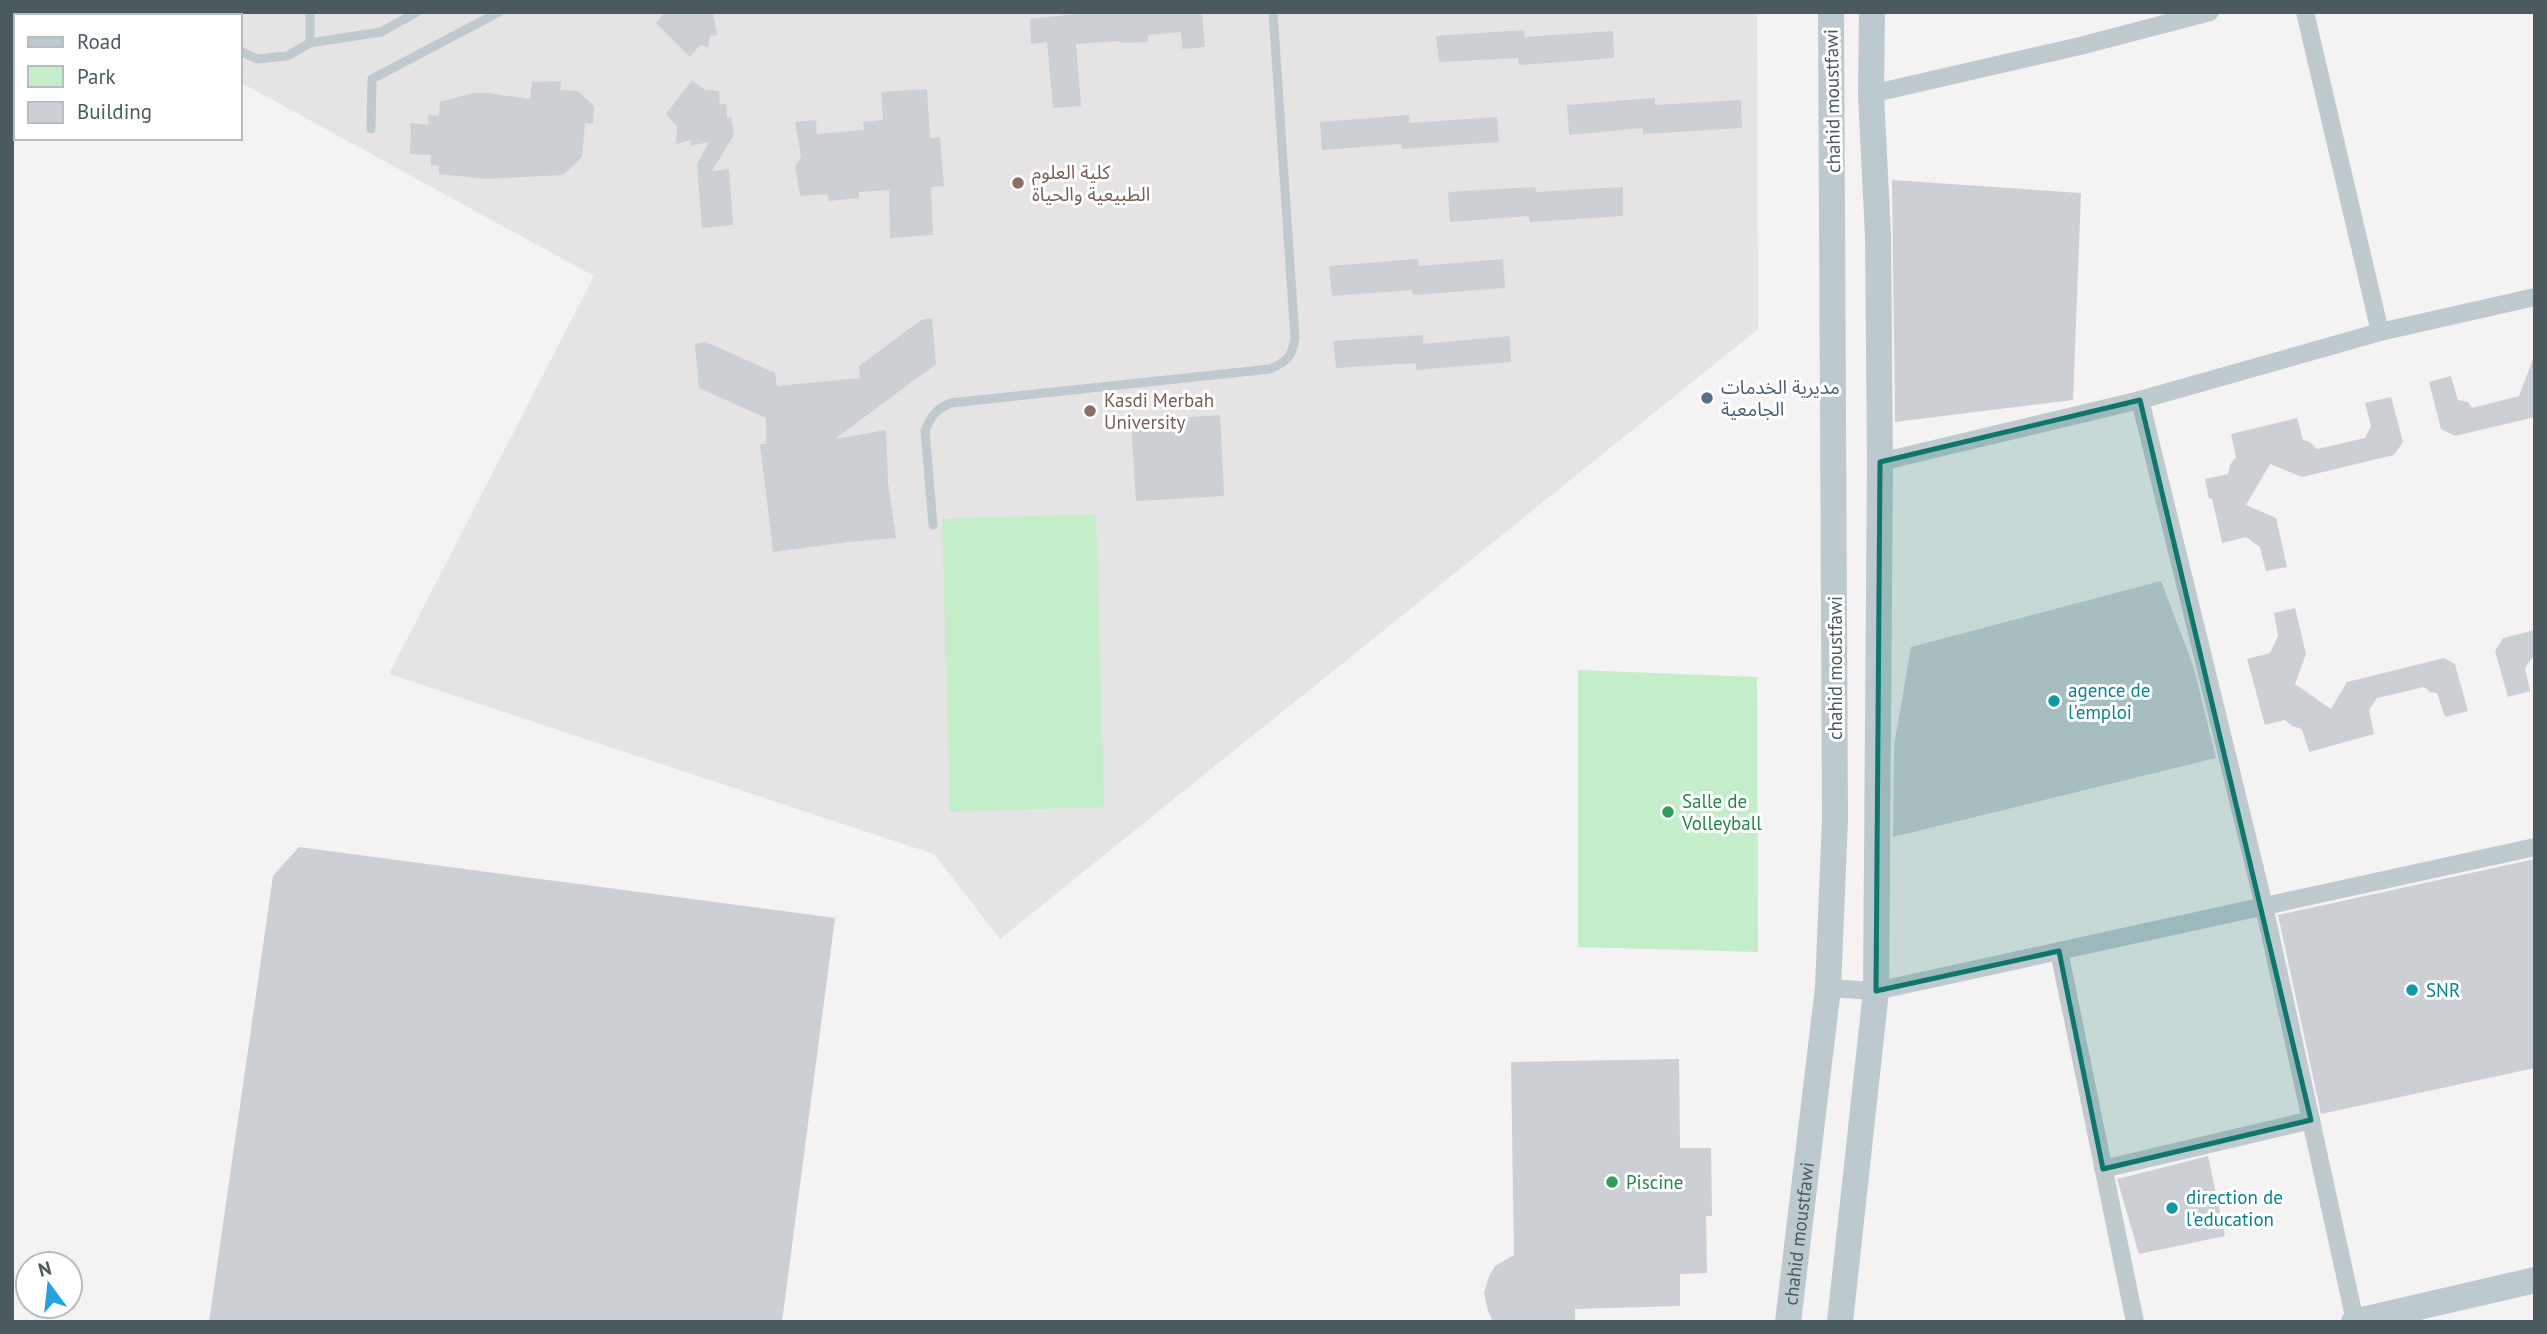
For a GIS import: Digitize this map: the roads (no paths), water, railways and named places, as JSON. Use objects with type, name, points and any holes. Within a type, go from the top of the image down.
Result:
[{"type":"main road","name":"chahid moustfawi","points":[[1787,1322],[1828,988],[1835,819],[1831,12]]},
{"type":"main road","name":"chahid moustfawi","points":[[1840,1322],[1876,990],[1880,462],[1878,236],[1871,94],[1872,12]]},
{"type":"main road","points":[[2355,1322],[2391,1318],[2535,1280]]},
{"type":"street","points":[[1871,94],[2080,46],[2210,12]]},
{"type":"street","points":[[2305,12],[2380,332]]},
{"type":"street","points":[[1880,462],[2140,400],[2380,332],[2535,297]]},
{"type":"street","points":[[2140,400],[2264,906],[2355,1322]]},
{"type":"street","points":[[1828,988],[1876,990],[2535,847]]},
{"type":"street","points":[[2059,951],[2136,1322]]},
{"type":"street","points":[[2103,1169],[2311,1121]]},
{"type":"lane","points":[[310,12],[310,43]]},
{"type":"lane","points":[[242,52],[257,59],[287,56],[310,43],[381,32],[417,12]]},
{"type":"lane","points":[[371,130],[372,79],[499,12]]},
{"type":"lane","points":[[933,525],[925,431],[938,408],[951,403],[1270,369],[1285,363],[1293,353],[1295,340],[1273,12]]},
{"type":"place","name":"كلية العلوم الطبيعية والحياة","points":[[1018,183]]},
{"type":"place","name":"مديرية الخدمات الجامعية","points":[[1707,398]]},
{"type":"place","name":"Kasdi Merbah University","points":[[1090,411]]},
{"type":"place","name":"agence de l'emploi","points":[[2054,701]]},
{"type":"place","name":"Salle de Volleyball","points":[[1668,812]]},
{"type":"place","name":"SNR","points":[[2412,990]]},
{"type":"place","name":"Piscine","points":[[1612,1182]]},
{"type":"place","name":"direction de l'education","points":[[2172,1208]]}]
